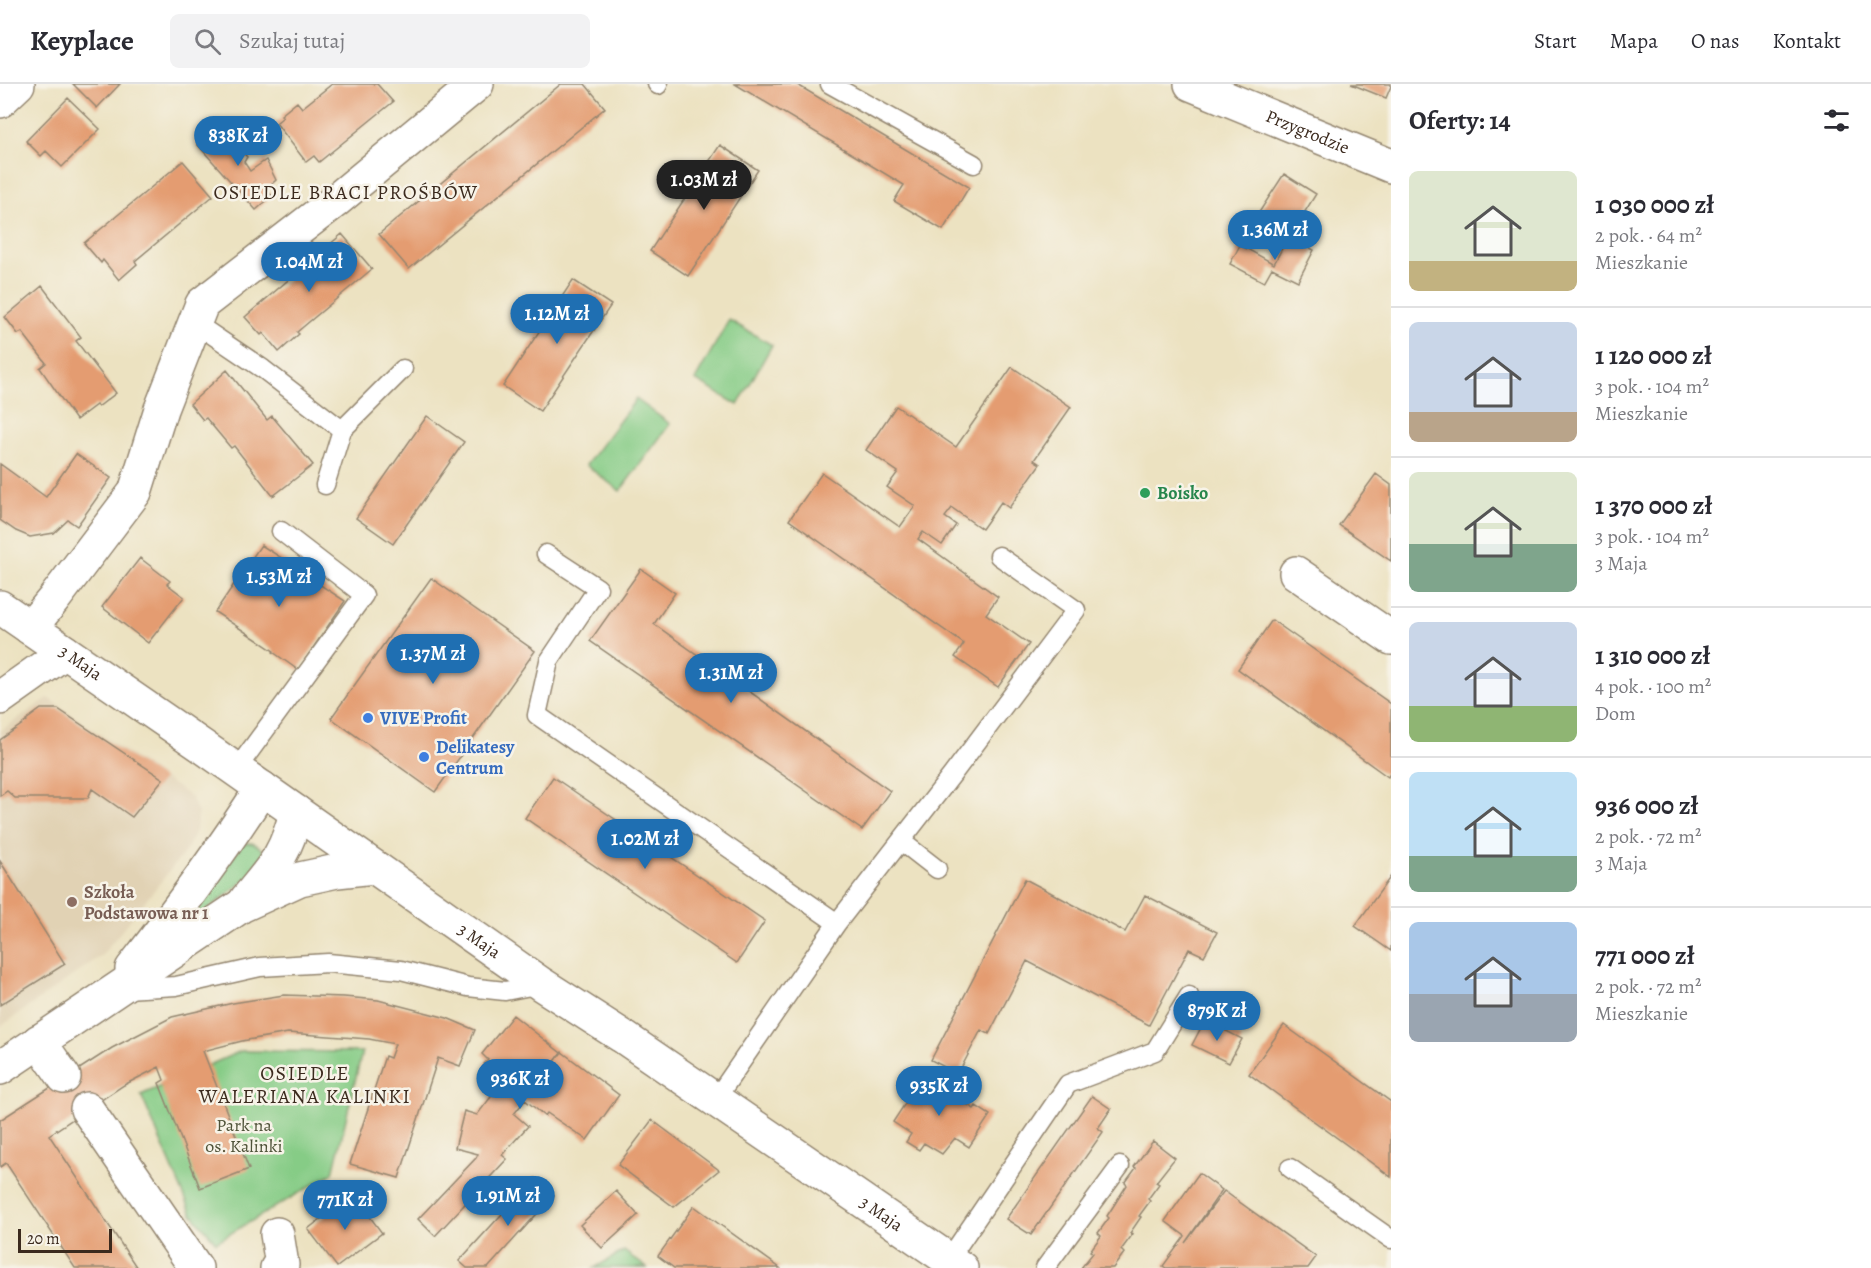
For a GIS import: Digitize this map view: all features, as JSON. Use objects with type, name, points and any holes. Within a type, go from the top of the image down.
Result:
[{"type":"street","points":[[30,628],[135,492],[161,409],[202,304],[334,202],[477,84]]},
{"type":"street","name":"Przygrodzie","points":[[1191,84],[1391,166]]},
{"type":"street","points":[[1296,573],[1391,638]]},
{"type":"street","name":"3 Maja","points":[[0,607],[541,984],[622,1036],[955,1264]]},
{"type":"street","points":[[0,698],[65,652]]},
{"type":"street","points":[[115,990],[182,905],[226,844],[262,788]]},
{"type":"street","points":[[241,906],[280,859],[296,812]]},
{"type":"street","points":[[0,1068],[241,906],[300,879],[337,871],[374,867]]},
{"type":"street","points":[[39,1041],[64,1077]]},
{"type":"street","points":[[87,1110],[196,1268]]},
{"type":"lane","points":[[830,84],[974,164]]},
{"type":"lane","points":[[195,323],[263,369],[342,430]]},
{"type":"lane","points":[[325,485],[342,430],[403,369]]},
{"type":"lane","points":[[236,770],[364,595],[281,531]]},
{"type":"lane","points":[[546,554],[598,588],[549,661],[537,715],[837,923]]},
{"type":"lane","points":[[715,1100],[837,923],[1076,610],[999,556]]},
{"type":"lane","points":[[901,841],[937,869]]},
{"type":"lane","points":[[115,990],[176,986],[260,967],[328,963],[401,970],[468,987],[505,991],[541,984]]},
{"type":"lane","points":[[955,1264],[1068,1084],[1155,1051],[1189,996]]},
{"type":"lane","points":[[1045,1268],[1120,1166]]},
{"type":"lane","points":[[1290,1168],[1391,1239]]},
{"type":"shaded area","name":"Szkoła Podstawowa nr 1","points":[[48,698],[191,797],[198,813],[196,830],[187,849],[102,955],[0,1027],[0,731]]},
{"type":"green space","points":[[729,320],[772,345],[738,405],[695,380]]},
{"type":"green space","points":[[636,399],[670,424],[620,491],[586,465]]},
{"type":"green space","points":[[243,843],[251,843],[262,849],[266,856],[262,867],[185,927],[183,925]]},
{"type":"green space","name":"Park na os. Kalinki","points":[[241,1051],[362,1052],[333,1173],[216,1242],[192,1214],[141,1095]]},
{"type":"green space","points":[[624,1251],[647,1268],[594,1268]]},
{"type":"building","points":[[73,84],[120,84],[97,108]]},
{"type":"building","points":[[332,84],[377,84],[393,102],[319,162],[314,156],[306,162],[276,123],[283,117],[281,115],[297,102],[302,108]]},
{"type":"building","points":[[561,84],[585,84],[605,108],[409,269],[379,234]]},
{"type":"building","points":[[735,84],[796,84],[969,187],[943,230],[894,201],[904,185]]},
{"type":"building","points":[[1351,84],[1391,84],[1391,86],[1386,98]]},
{"type":"building","points":[[68,98],[100,129],[62,167],[46,151],[41,156],[26,141]]},
{"type":"building","points":[[219,124],[247,157],[244,162],[250,171],[266,160],[276,180],[266,189],[272,196],[256,210],[197,144]]},
{"type":"building","points":[[720,145],[758,170],[688,276],[650,251]]},
{"type":"building","points":[[183,161],[213,196],[135,261],[137,264],[119,280],[103,260],[101,263],[84,243]]},
{"type":"building","points":[[1284,174],[1316,194],[1291,234],[1258,214]]},
{"type":"building","points":[[342,234],[372,269],[297,332],[299,334],[279,352],[245,317]]},
{"type":"building","points":[[1288,237],[1314,250],[1298,281],[1272,268],[1264,282],[1230,264],[1240,245],[1274,264]]},
{"type":"building","points":[[573,280],[611,305],[540,411],[503,386]]},
{"type":"building","points":[[42,286],[81,337],[76,341],[116,393],[76,420],[40,368],[46,363],[22,332],[18,334],[5,317]]},
{"type":"building","points":[[1012,367],[1071,407],[1034,460],[1040,464],[1009,508],[1001,502],[982,529],[952,508],[945,517],[956,525],[942,545],[923,532],[918,539],[998,597],[986,614],[1029,644],[998,687],[955,657],[964,644],[789,520],[822,473],[900,527],[915,506],[887,487],[898,472],[866,450],[896,406],[956,447]]},
{"type":"building","points":[[227,370],[267,420],[272,416],[313,465],[273,496],[234,446],[231,448],[206,418],[203,420],[190,404]]},
{"type":"building","points":[[427,416],[464,442],[393,544],[356,518]]},
{"type":"building","points":[[76,454],[111,478],[77,526],[68,520],[54,533],[30,537],[0,520],[0,464],[46,497]]},
{"type":"building","points":[[1376,474],[1391,485],[1391,561],[1339,525]]},
{"type":"building","points":[[261,545],[288,562],[283,569],[314,591],[319,584],[345,601],[298,670],[274,651],[215,612]]},
{"type":"building","points":[[140,558],[170,581],[167,584],[184,597],[148,643],[102,607]]},
{"type":"building","points":[[641,569],[675,593],[654,624],[890,791],[862,830],[590,641]]},
{"type":"building","points":[[431,578],[535,651],[435,792],[331,718]]},
{"type":"building","points":[[1272,620],[1391,704],[1391,772],[1388,777],[1238,669]]},
{"type":"building","points":[[41,709],[58,709],[163,779],[132,817],[92,789],[88,798],[15,798],[7,791],[0,796],[0,740]]},
{"type":"building","points":[[553,777],[765,921],[737,963],[525,818]]},
{"type":"building","points":[[0,861],[65,964],[0,1005]]},
{"type":"building","points":[[1391,876],[1391,951],[1355,926]]},
{"type":"building","points":[[1025,879],[1125,932],[1145,895],[1217,932],[1204,956],[1189,949],[1149,1025],[1027,961],[989,1034],[981,1030],[958,1074],[931,1060]]},
{"type":"building","points":[[284,995],[378,1000],[447,1018],[475,1030],[460,1066],[438,1058],[399,1178],[350,1164],[385,1056],[390,1058],[395,1044],[369,1039],[288,1033],[203,1051],[249,1169],[200,1188],[159,1083],[164,1080],[159,1067],[124,1085],[49,1135],[137,1268],[75,1268],[6,1163],[0,1167],[0,1120],[112,1048],[172,1017],[233,1003]]},
{"type":"building","points":[[513,1015],[561,1053],[548,1071],[562,1052],[619,1095],[587,1140],[547,1113],[545,1116],[525,1100],[514,1114],[528,1126],[502,1155],[507,1159],[435,1236],[418,1219],[478,1154],[455,1148],[464,1111],[477,1115],[501,1084],[505,1087],[508,1083],[484,1064],[488,1060],[482,1054]]},
{"type":"building","points":[[1205,1020],[1242,1039],[1229,1063],[1192,1045]]},
{"type":"building","points":[[1284,1025],[1391,1102],[1391,1177],[1249,1074]]},
{"type":"building","points":[[925,1073],[974,1109],[976,1106],[990,1115],[969,1147],[955,1138],[942,1154],[924,1143],[919,1150],[906,1142],[911,1134],[893,1122]]},
{"type":"building","points":[[1092,1096],[1111,1109],[1098,1128],[1103,1132],[1031,1235],[1006,1219]]},
{"type":"building","points":[[652,1120],[719,1170],[674,1207],[618,1165]]},
{"type":"building","points":[[1153,1141],[1175,1158],[1156,1182],[1159,1184],[1148,1199],[1150,1201],[1130,1233],[1133,1234],[1121,1250],[1124,1253],[1113,1268],[1081,1268],[1093,1253],[1090,1251],[1101,1236],[1098,1233],[1127,1185],[1125,1183],[1136,1168],[1134,1167]]},
{"type":"building","points":[[1199,1173],[1222,1190],[1185,1243],[1224,1191],[1316,1257],[1308,1268],[1166,1268],[1163,1266],[1185,1236],[1165,1221]]},
{"type":"building","points":[[535,1178],[554,1195],[488,1268],[467,1268],[459,1261]]},
{"type":"building","points":[[616,1191],[638,1215],[602,1248],[580,1225]]},
{"type":"building","points":[[353,1194],[382,1233],[337,1267],[308,1229]]},
{"type":"building","points":[[694,1206],[780,1268],[674,1268],[658,1256]]},
{"type":"place","name":"Boisko","points":[[1145,493]]},
{"type":"place","name":"VIVE Profit","points":[[368,718]]},
{"type":"place","name":"Delikatesy Centrum","points":[[424,757]]},
{"type":"place","name":"Szkoła Podstawowa nr 1","points":[[72,902]]},
{"type":"district","name":"OSIEDLE BRACI PROŚBÓW","points":[[346,192]]},
{"type":"district","name":"OSIEDLE WALERIANA KALINKI","points":[[305,1084]]}]
